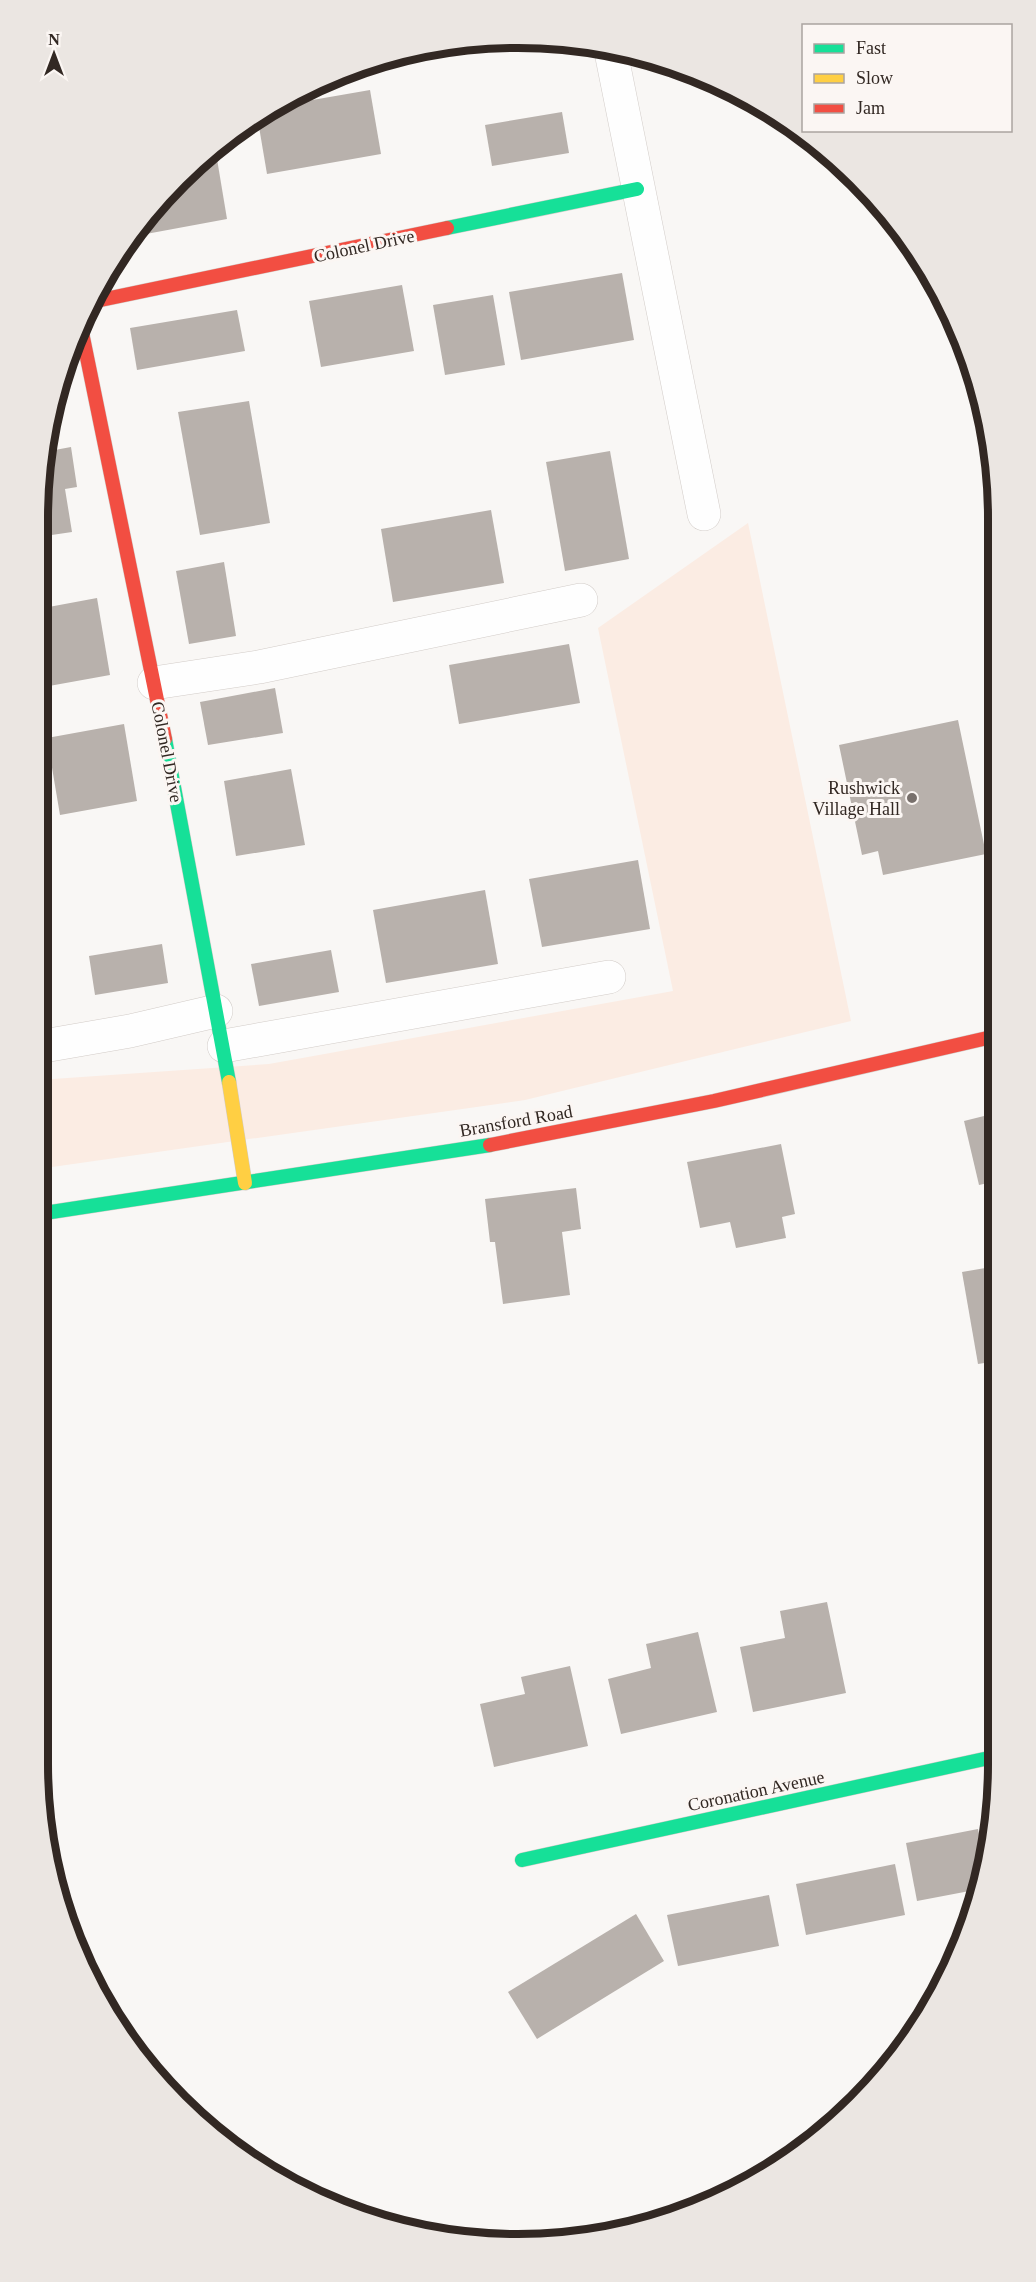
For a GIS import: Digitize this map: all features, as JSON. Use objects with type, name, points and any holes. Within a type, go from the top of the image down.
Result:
[{"type":"street","points":[[613,58],[637,189],[662,300],[704,514]]},
{"type":"street","name":"Colonel Drive","points":[[102,300],[637,189]]},
{"type":"street","name":"Colonel Drive","points":[[83,340],[154,684],[224,1046],[245,1183]]},
{"type":"street","points":[[154,684],[258,667],[581,600]]},
{"type":"street","points":[[224,1046],[609,977]]},
{"type":"street","points":[[48,1045],[130,1032],[216,1011]]},
{"type":"street","name":"Bransford Road","points":[[48,1213],[530,1138],[714,1101],[988,1038]]},
{"type":"street","name":"Coronation Avenue","points":[[522,1860],[988,1758]]},
{"type":"shaded area","points":[[748,523],[851,1021],[525,1100],[48,1168],[48,1079],[269,1064],[673,991],[598,628]]},
{"type":"building","points":[[370,90],[381,154],[267,174],[259,126],[298,102]]},
{"type":"building","points":[[562,112],[569,153],[492,166],[485,125]]},
{"type":"building","points":[[217,158],[227,219],[146,234],[146,231],[165,208]]},
{"type":"building","points":[[622,273],[634,340],[521,360],[509,292]]},
{"type":"building","points":[[402,285],[414,351],[321,367],[309,301]]},
{"type":"building","points":[[493,295],[505,365],[445,375],[433,305]]},
{"type":"building","points":[[237,310],[245,351],[137,370],[130,328]]},
{"type":"building","points":[[249,401],[270,523],[200,535],[178,412]]},
{"type":"building","points":[[71,447],[77,487],[65,489],[72,532],[48,536],[49,487],[53,450]]},
{"type":"building","points":[[610,451],[629,559],[565,571],[546,462]]},
{"type":"building","points":[[491,510],[504,583],[393,602],[381,529]]},
{"type":"building","points":[[224,562],[236,636],[189,644],[176,571]]},
{"type":"building","points":[[97,598],[110,675],[48,686],[48,607]]},
{"type":"building","points":[[569,644],[580,703],[459,724],[449,665]]},
{"type":"building","points":[[275,688],[283,733],[208,745],[200,702]]},
{"type":"building","name":"Rushwick Village Hall","points":[[958,720],[986,854],[883,875],[878,851],[862,855],[839,745]]},
{"type":"building","points":[[124,724],[137,801],[60,815],[48,738]]},
{"type":"building","points":[[291,769],[305,845],[236,856],[224,781]]},
{"type":"building","points":[[638,860],[650,929],[542,947],[529,879]]},
{"type":"building","points":[[485,890],[498,964],[386,983],[373,910]]},
{"type":"building","points":[[162,944],[168,983],[95,995],[89,956]]},
{"type":"building","points":[[331,950],[339,992],[259,1006],[251,964]]},
{"type":"building","points":[[988,1115],[988,1183],[979,1185],[964,1121]]},
{"type":"building","points":[[781,1144],[795,1214],[782,1217],[786,1238],[736,1248],[730,1222],[700,1228],[687,1162]]},
{"type":"building","points":[[576,1188],[581,1229],[562,1232],[570,1295],[503,1304],[495,1242],[490,1242],[485,1199]]},
{"type":"building","points":[[988,1268],[988,1362],[978,1364],[962,1272]]},
{"type":"building","points":[[827,1602],[846,1693],[753,1712],[740,1647],[785,1638],[780,1611]]},
{"type":"building","points":[[698,1632],[717,1712],[621,1734],[608,1679],[651,1668],[646,1644]]},
{"type":"building","points":[[570,1666],[588,1746],[494,1767],[480,1704],[525,1694],[521,1677]]},
{"type":"building","points":[[978,1829],[981,1844],[971,1891],[917,1901],[906,1843]]},
{"type":"building","points":[[895,1864],[905,1915],[806,1935],[796,1884]]},
{"type":"building","points":[[769,1895],[779,1946],[678,1966],[667,1915]]},
{"type":"building","points":[[636,1914],[664,1961],[537,2039],[508,1992]]},
{"type":"traffic: fast","points":[[447,228],[637,189]]},
{"type":"traffic: fast","points":[[165,739],[229,1082]]},
{"type":"traffic: fast","points":[[48,1212],[490,1145]]},
{"type":"traffic: fast","points":[[522,1860],[988,1758]]},
{"type":"traffic: slow","points":[[229,1082],[245,1183]]},
{"type":"traffic: jam","points":[[102,300],[447,228]]},
{"type":"traffic: jam","points":[[83,340],[165,739]]},
{"type":"traffic: jam","points":[[490,1145],[714,1101],[988,1038]]},
{"type":"place","name":"Rushwick Village Hall","points":[[912,798]]}]
